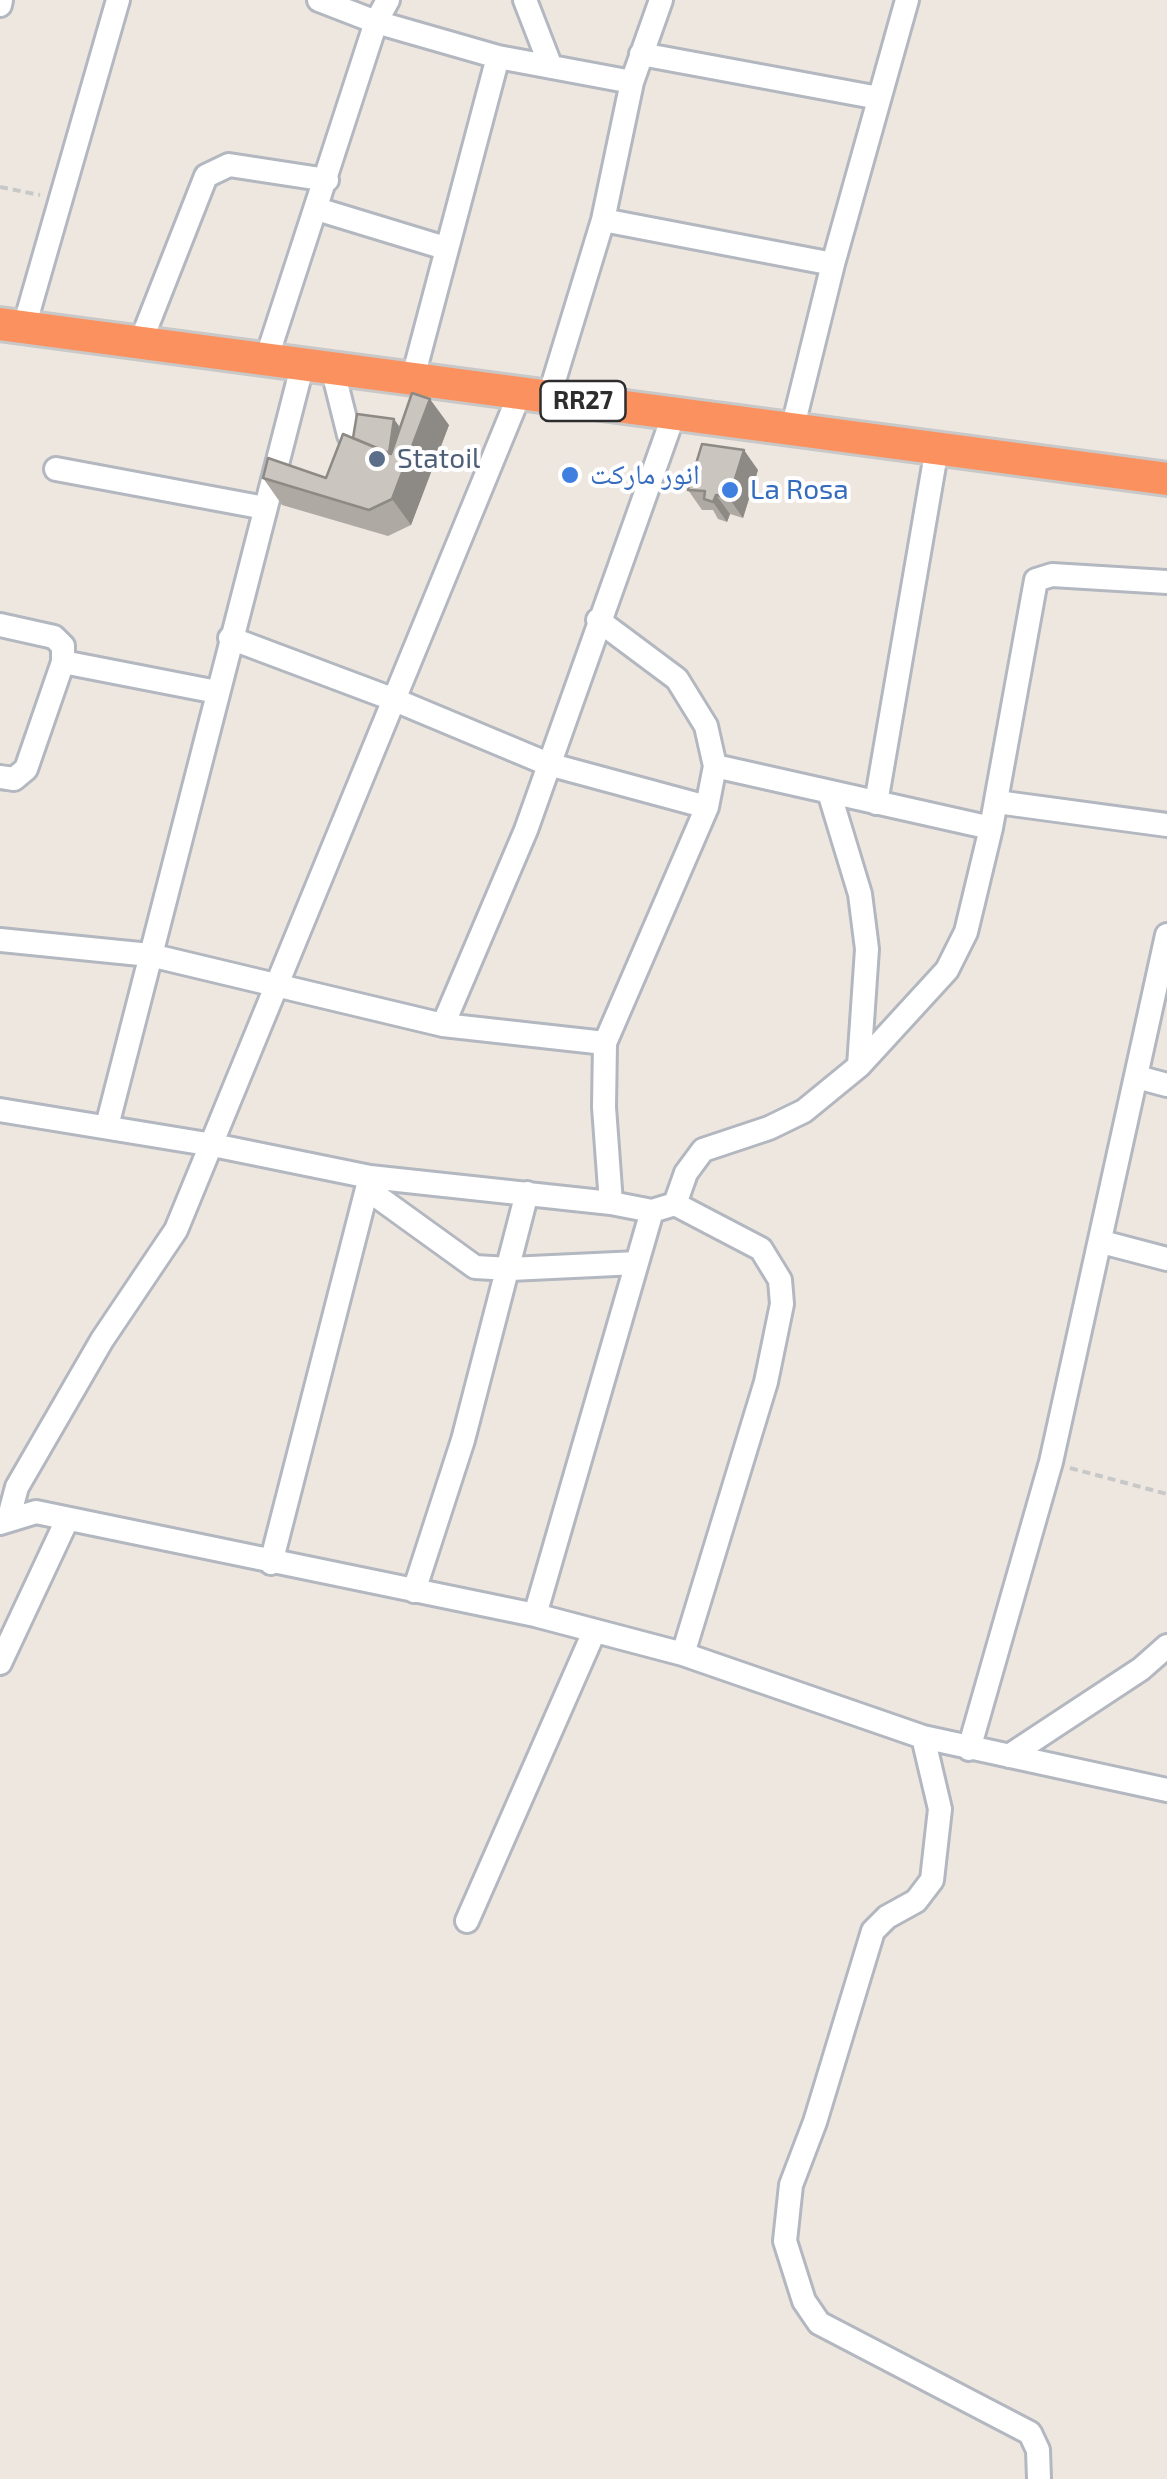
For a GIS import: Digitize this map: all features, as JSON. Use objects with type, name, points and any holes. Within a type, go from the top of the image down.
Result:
[{"type":"highway","name":"RR27","points":[[12,326],[141,341],[426,389],[534,395],[675,411],[1167,478]]},
{"type":"street","points":[[12,326],[61,199],[118,0]]},
{"type":"street","points":[[319,0],[376,22],[498,57],[632,82]]},
{"type":"street","points":[[265,363],[376,22],[388,0]]},
{"type":"street","points":[[524,0],[551,67]]},
{"type":"street","points":[[661,0],[632,82],[602,220],[534,395],[395,700],[213,1145],[176,1230],[102,1340],[5,1512],[36,1512],[534,1614],[684,1654],[923,1736],[1167,1790]]},
{"type":"street","points":[[794,426],[833,264],[907,0]]},
{"type":"street","points":[[642,54],[880,98]]},
{"type":"street","points":[[426,389],[445,248],[498,57]]},
{"type":"street","points":[[141,341],[206,176],[228,165],[327,180]]},
{"type":"street","points":[[317,209],[445,248]]},
{"type":"street","points":[[602,220],[833,264]]},
{"type":"street","points":[[317,370],[348,435],[359,438]]},
{"type":"street","points":[[106,1126],[265,508],[317,370]]},
{"type":"street","points":[[442,1025],[526,830],[598,620],[640,520],[675,411]]},
{"type":"street","points":[[876,802],[937,448]]},
{"type":"street","points":[[56,469],[265,508]]},
{"type":"street","points":[[534,1614],[637,1263],[663,1208],[703,1150],[769,1128],[804,1111],[858,1066],[955,956],[966,932],[997,802],[1036,580],[1052,574],[1167,582]]},
{"type":"street","points":[[598,620],[677,679],[706,726],[715,766],[707,808],[606,1043],[604,1108],[611,1203]]},
{"type":"street","points":[[0,625],[54,637],[63,646],[63,662],[26,770],[14,779],[0,777]]},
{"type":"street","points":[[230,638],[395,700],[548,764],[707,808]]},
{"type":"street","points":[[63,662],[216,692]]},
{"type":"street","points":[[715,766],[991,828]]},
{"type":"street","points":[[829,792],[856,875],[867,949],[858,1066]]},
{"type":"street","points":[[997,802],[1167,825]]},
{"type":"street","points":[[970,1748],[1051,1462],[1167,935]]},
{"type":"street","points":[[0,940],[150,954],[442,1025],[606,1043]]},
{"type":"street","points":[[1137,1077],[1167,1085]]},
{"type":"street","points":[[0,1110],[213,1145],[369,1183],[526,1193],[663,1208],[761,1249],[780,1280],[782,1304],[766,1382],[684,1654]]},
{"type":"street","points":[[369,1183],[466,1263],[510,1270],[637,1263]]},
{"type":"street","points":[[271,1563],[369,1183]]},
{"type":"street","points":[[414,1591],[463,1440],[510,1270],[526,1193]]},
{"type":"street","points":[[1102,1242],[1167,1259]]},
{"type":"street","points":[[0,1663],[67,1520]]},
{"type":"street","points":[[467,1920],[594,1632]]},
{"type":"street","points":[[1009,1756],[1141,1669],[1167,1646]]},
{"type":"street","points":[[923,1736],[940,1808],[932,1880],[916,1901],[886,1917],[873,1931],[815,2122],[791,2185],[785,2241],[804,2301],[819,2323],[1030,2433],[1038,2450],[1039,2479]]},
{"type":"path","points":[[0,188],[61,199]]},
{"type":"path","points":[[1051,1462],[1167,1494]]},
{"type":"building","points":[[412,393],[430,399],[392,499],[369,510],[263,478],[268,458],[326,478],[343,434],[391,454]]},
{"type":"building","points":[[357,414],[394,419],[389,453],[353,438]]},
{"type":"building","points":[[702,444],[744,450],[729,498],[716,495],[713,502],[704,499],[705,491],[688,490]]},
{"type":"place","name":"Statoil","points":[[377,459]]},
{"type":"place","name":"انور ماركت","points":[[570,475]]},
{"type":"place","name":"La Rosa","points":[[730,490]]}]
